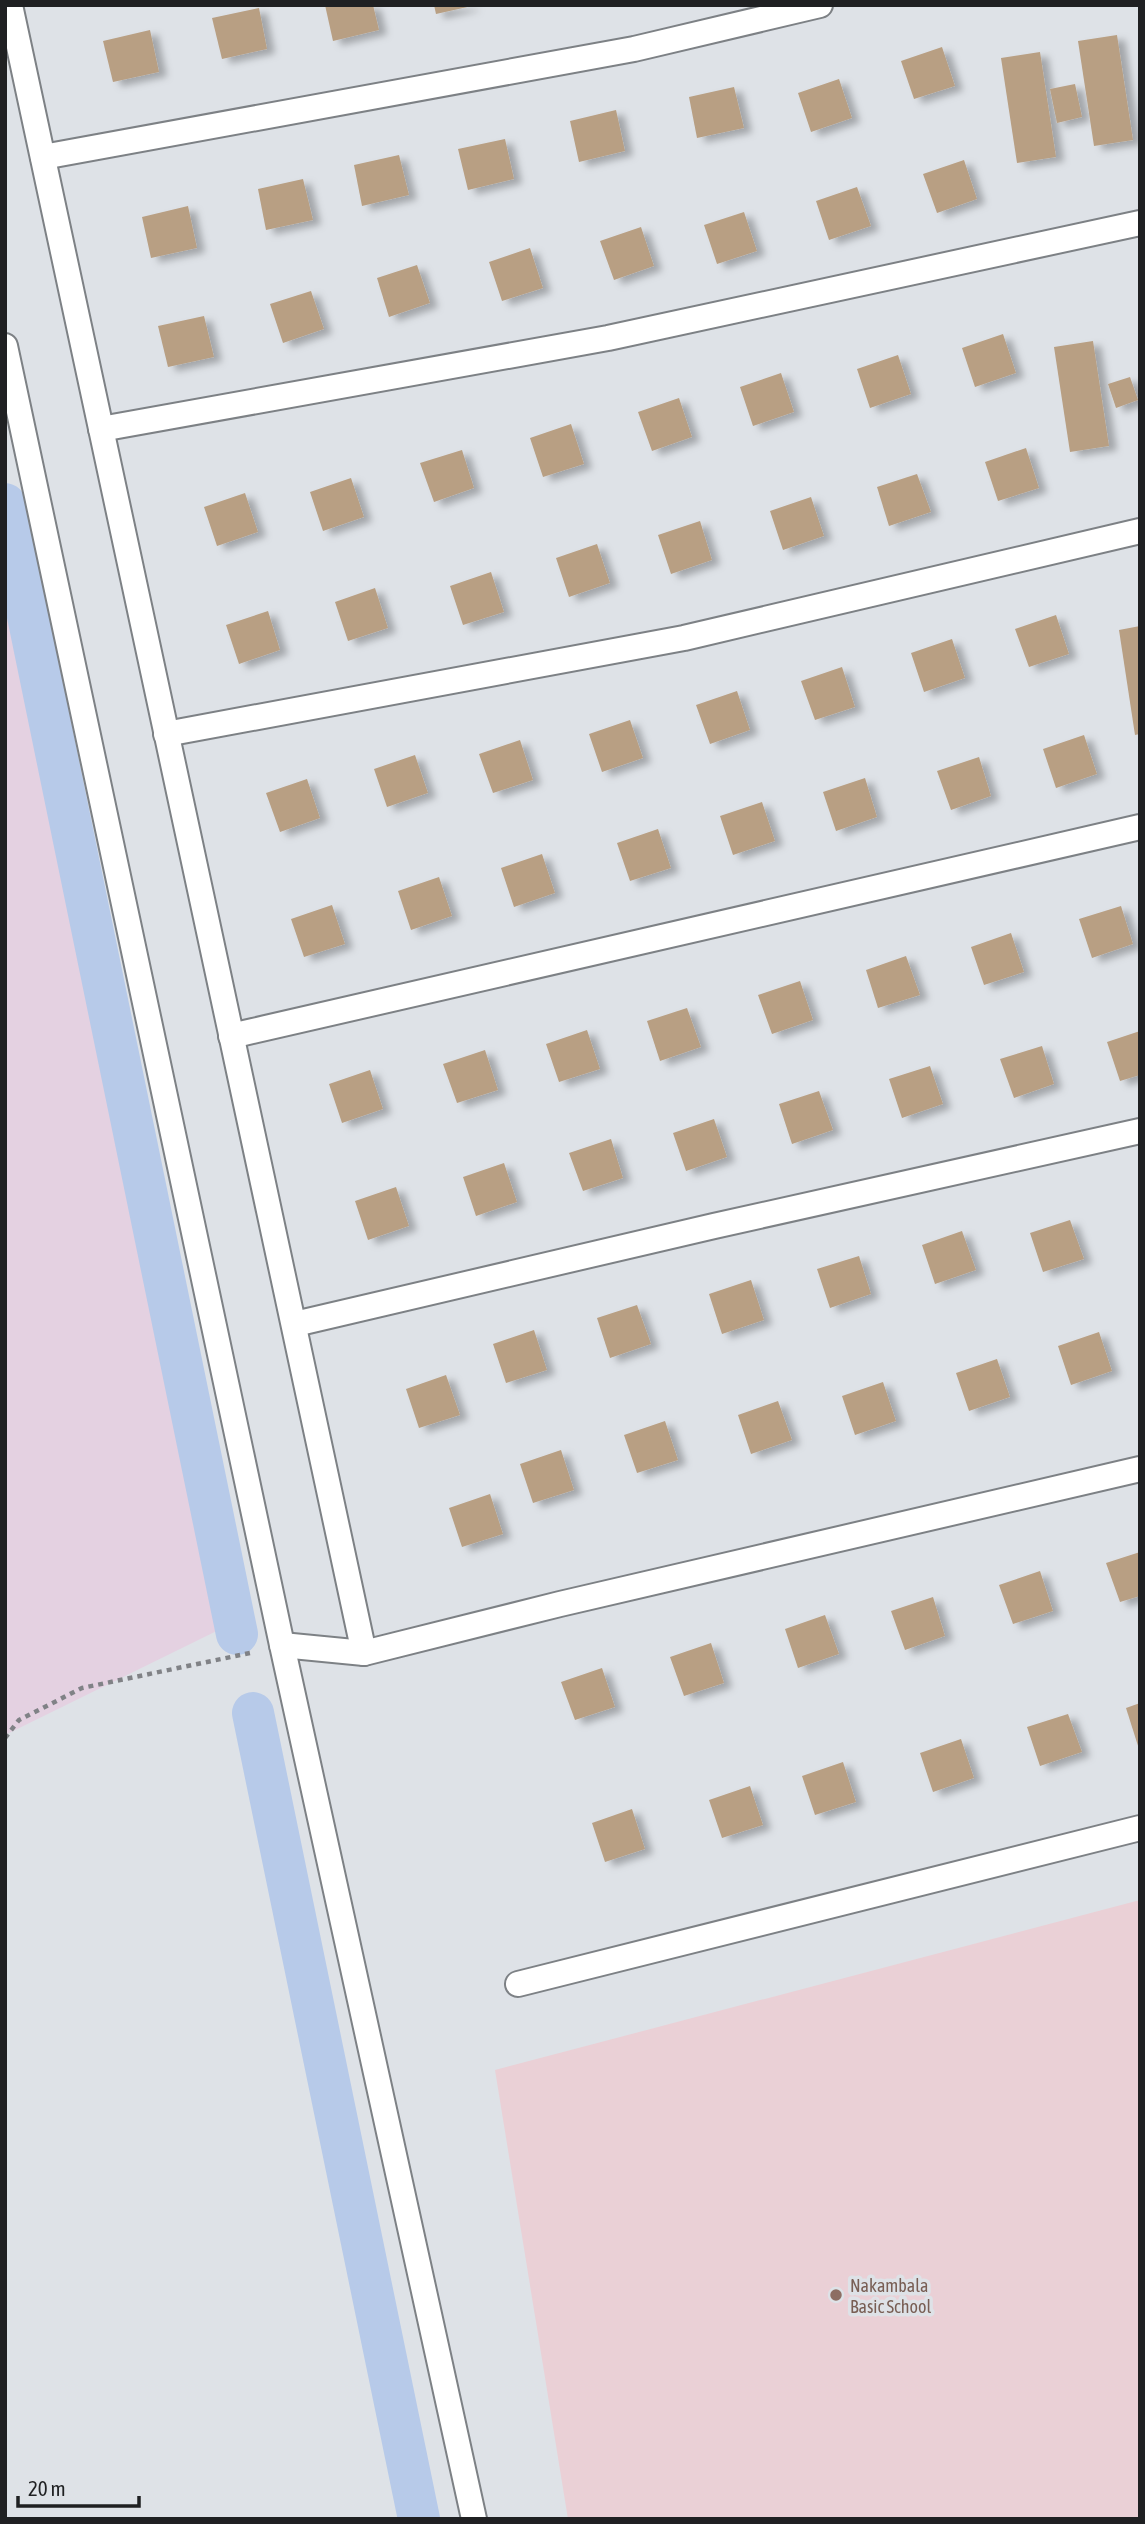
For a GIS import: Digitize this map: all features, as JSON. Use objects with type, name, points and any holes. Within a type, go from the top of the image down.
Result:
[{"type":"lane","points":[[10,5],[364,1653]]},
{"type":"lane","points":[[43,157],[634,49],[820,5]]},
{"type":"lane","points":[[101,429],[608,338],[1140,223]]},
{"type":"lane","points":[[5,346],[282,1645],[474,2519]]},
{"type":"lane","points":[[166,734],[684,638],[1140,531]]},
{"type":"lane","points":[[231,1036],[1140,827]]},
{"type":"lane","points":[[295,1324],[714,1226],[1140,1131]]},
{"type":"lane","points":[[282,1645],[364,1653],[560,1604],[1140,1469]]},
{"type":"lane","points":[[518,1984],[1140,1828]]},
{"type":"path","points":[[5,1738],[19,1720],[82,1688],[197,1666],[282,1645]]},
{"type":"shaded area","points":[[5,560],[239,1620],[5,1735]]},
{"type":"shaded area","name":"Nakambala Basic School","points":[[1140,1900],[1140,2519],[568,2519],[495,2070]]},
{"type":"building","points":[[325,5],[373,5],[379,30],[333,41]]},
{"type":"building","points":[[434,5],[471,5],[472,6],[436,14]]},
{"type":"building","points":[[259,8],[267,49],[222,59],[212,18]]},
{"type":"building","points":[[150,30],[159,72],[113,82],[103,41]]},
{"type":"building","points":[[1117,35],[1133,140],[1094,146],[1078,41]]},
{"type":"building","points":[[942,47],[955,86],[914,99],[901,61]]},
{"type":"building","points":[[1040,52],[1056,157],[1017,163],[1001,58]]},
{"type":"building","points":[[839,79],[852,118],[811,132],[798,93]]},
{"type":"building","points":[[1075,84],[1082,117],[1057,123],[1050,89]]},
{"type":"building","points":[[734,87],[744,128],[697,138],[689,97]]},
{"type":"building","points":[[616,110],[625,151],[579,162],[570,121]]},
{"type":"building","points":[[505,139],[514,179],[468,190],[458,149]]},
{"type":"building","points":[[399,155],[409,195],[362,206],[354,165]]},
{"type":"building","points":[[964,160],[977,199],[937,213],[923,174]]},
{"type":"building","points":[[303,179],[313,220],[266,230],[258,189]]},
{"type":"building","points":[[857,187],[871,226],[829,240],[816,201]]},
{"type":"building","points":[[188,206],[197,248],[151,258],[142,217]]},
{"type":"building","points":[[744,212],[757,251],[717,264],[704,225]]},
{"type":"building","points":[[641,227],[654,266],[614,280],[600,241]]},
{"type":"building","points":[[530,248],[543,288],[502,301],[489,262]]},
{"type":"building","points":[[417,265],[430,303],[389,317],[377,278]]},
{"type":"building","points":[[311,291],[324,329],[283,343],[270,304]]},
{"type":"building","points":[[204,316],[214,357],[168,367],[158,326]]},
{"type":"building","points":[[1003,334],[1016,373],[975,387],[962,348]]},
{"type":"building","points":[[1093,341],[1109,446],[1070,452],[1054,347]]},
{"type":"building","points":[[898,355],[911,394],[870,408],[857,369]]},
{"type":"building","points":[[781,373],[794,412],[753,426],[740,387]]},
{"type":"building","points":[[1130,377],[1138,400],[1116,408],[1108,384]]},
{"type":"building","points":[[679,398],[692,437],[652,451],[638,412]]},
{"type":"building","points":[[571,424],[584,464],[543,477],[530,438]]},
{"type":"building","points":[[1026,448],[1039,488],[998,501],[985,462]]},
{"type":"building","points":[[462,450],[474,488],[434,502],[420,463]]},
{"type":"building","points":[[917,474],[931,512],[889,526],[877,487]]},
{"type":"building","points":[[351,478],[364,517],[323,531],[310,492]]},
{"type":"building","points":[[245,493],[258,532],[217,546],[204,507]]},
{"type":"building","points":[[811,497],[824,536],[783,550],[770,511]]},
{"type":"building","points":[[700,521],[712,560],[671,574],[658,535]]},
{"type":"building","points":[[597,544],[610,583],[569,597],[556,558]]},
{"type":"building","points":[[491,572],[504,612],[463,625],[450,586]]},
{"type":"building","points":[[375,588],[388,628],[348,641],[335,602]]},
{"type":"building","points":[[268,611],[280,650],[239,664],[226,625]]},
{"type":"building","points":[[1056,615],[1069,654],[1029,667],[1015,629]]},
{"type":"building","points":[[1140,626],[1140,734],[1135,735],[1119,630]]},
{"type":"building","points":[[952,639],[965,678],[924,692],[911,653]]},
{"type":"building","points":[[842,667],[855,707],[815,720],[801,681]]},
{"type":"building","points":[[737,691],[750,730],[710,744],[696,705]]},
{"type":"building","points":[[630,720],[643,758],[602,772],[589,734]]},
{"type":"building","points":[[1084,735],[1097,774],[1056,788],[1043,749]]},
{"type":"building","points":[[520,740],[533,780],[493,793],[479,754]]},
{"type":"building","points":[[415,755],[428,793],[387,807],[374,769]]},
{"type":"building","points":[[979,757],[991,796],[951,810],[937,771]]},
{"type":"building","points":[[865,778],[877,817],[836,831],[823,792]]},
{"type":"building","points":[[307,779],[320,818],[280,832],[266,793]]},
{"type":"building","points":[[762,802],[775,841],[733,855],[720,816]]},
{"type":"building","points":[[658,829],[671,868],[630,881],[617,843]]},
{"type":"building","points":[[542,854],[555,893],[514,907],[501,868]]},
{"type":"building","points":[[439,877],[452,916],[411,930],[398,891]]},
{"type":"building","points":[[332,905],[345,944],[304,957],[291,919]]},
{"type":"building","points":[[1121,906],[1133,944],[1092,958],[1079,919]]},
{"type":"building","points":[[1011,933],[1024,972],[984,985],[971,947]]},
{"type":"building","points":[[906,956],[920,995],[878,1008],[866,970]]},
{"type":"building","points":[[800,981],[813,1020],[772,1034],[758,995]]},
{"type":"building","points":[[687,1008],[701,1047],[660,1061],[647,1021]]},
{"type":"building","points":[[587,1030],[600,1069],[559,1082],[546,1044]]},
{"type":"building","points":[[1140,1031],[1140,1075],[1120,1081],[1107,1042]]},
{"type":"building","points":[[1042,1046],[1054,1084],[1014,1098],[1000,1059]]},
{"type":"building","points":[[485,1050],[498,1090],[457,1103],[443,1064]]},
{"type":"building","points":[[930,1066],[943,1104],[902,1118],[889,1079]]},
{"type":"building","points":[[370,1070],[383,1109],[342,1123],[329,1084]]},
{"type":"building","points":[[819,1091],[833,1130],[792,1144],[779,1104]]},
{"type":"building","points":[[714,1119],[727,1157],[686,1171],[673,1133]]},
{"type":"building","points":[[611,1139],[623,1178],[583,1191],[569,1153]]},
{"type":"building","points":[[504,1163],[517,1202],[476,1216],[463,1177]]},
{"type":"building","points":[[396,1187],[409,1226],[368,1240],[355,1201]]},
{"type":"building","points":[[1070,1220],[1084,1259],[1043,1272],[1030,1233]]},
{"type":"building","points":[[962,1231],[976,1270],[935,1284],[922,1245]]},
{"type":"building","points":[[859,1256],[871,1294],[830,1308],[817,1269]]},
{"type":"building","points":[[751,1280],[764,1320],[722,1334],[709,1294]]},
{"type":"building","points":[[637,1305],[651,1344],[610,1358],[597,1318]]},
{"type":"building","points":[[534,1330],[547,1370],[506,1383],[493,1344]]},
{"type":"building","points":[[1099,1332],[1112,1371],[1071,1385],[1058,1346]]},
{"type":"building","points":[[997,1359],[1010,1397],[969,1411],[956,1373]]},
{"type":"building","points":[[446,1375],[460,1415],[419,1428],[406,1389]]},
{"type":"building","points":[[883,1382],[896,1421],[855,1435],[842,1396]]},
{"type":"building","points":[[778,1401],[792,1440],[751,1454],[738,1415]]},
{"type":"building","points":[[665,1421],[678,1460],[637,1473],[624,1435]]},
{"type":"building","points":[[561,1450],[574,1490],[533,1503],[520,1464]]},
{"type":"building","points":[[490,1494],[503,1534],[462,1547],[449,1508]]},
{"type":"building","points":[[1140,1552],[1140,1596],[1120,1602],[1106,1563]]},
{"type":"building","points":[[1040,1571],[1053,1611],[1013,1624],[999,1585]]},
{"type":"building","points":[[933,1597],[945,1636],[905,1650],[891,1611]]},
{"type":"building","points":[[825,1615],[839,1654],[798,1668],[785,1629]]},
{"type":"building","points":[[711,1643],[724,1683],[684,1696],[670,1657]]},
{"type":"building","points":[[602,1668],[615,1707],[575,1720],[561,1682]]},
{"type":"building","points":[[1140,1703],[1140,1749],[1139,1749],[1126,1708]]},
{"type":"building","points":[[1068,1714],[1082,1752],[1040,1766],[1027,1727]]},
{"type":"building","points":[[961,1739],[974,1778],[933,1792],[920,1753]]},
{"type":"building","points":[[843,1762],[856,1802],[815,1815],[802,1776]]},
{"type":"building","points":[[750,1786],[763,1825],[722,1838],[709,1800]]},
{"type":"building","points":[[632,1809],[645,1849],[605,1862],[592,1823]]},
{"type":"waterway","points":[[5,504],[237,1634]]},
{"type":"waterway","points":[[253,1713],[419,2519]]},
{"type":"place","name":"Nakambala Basic School","points":[[836,2295]]}]
